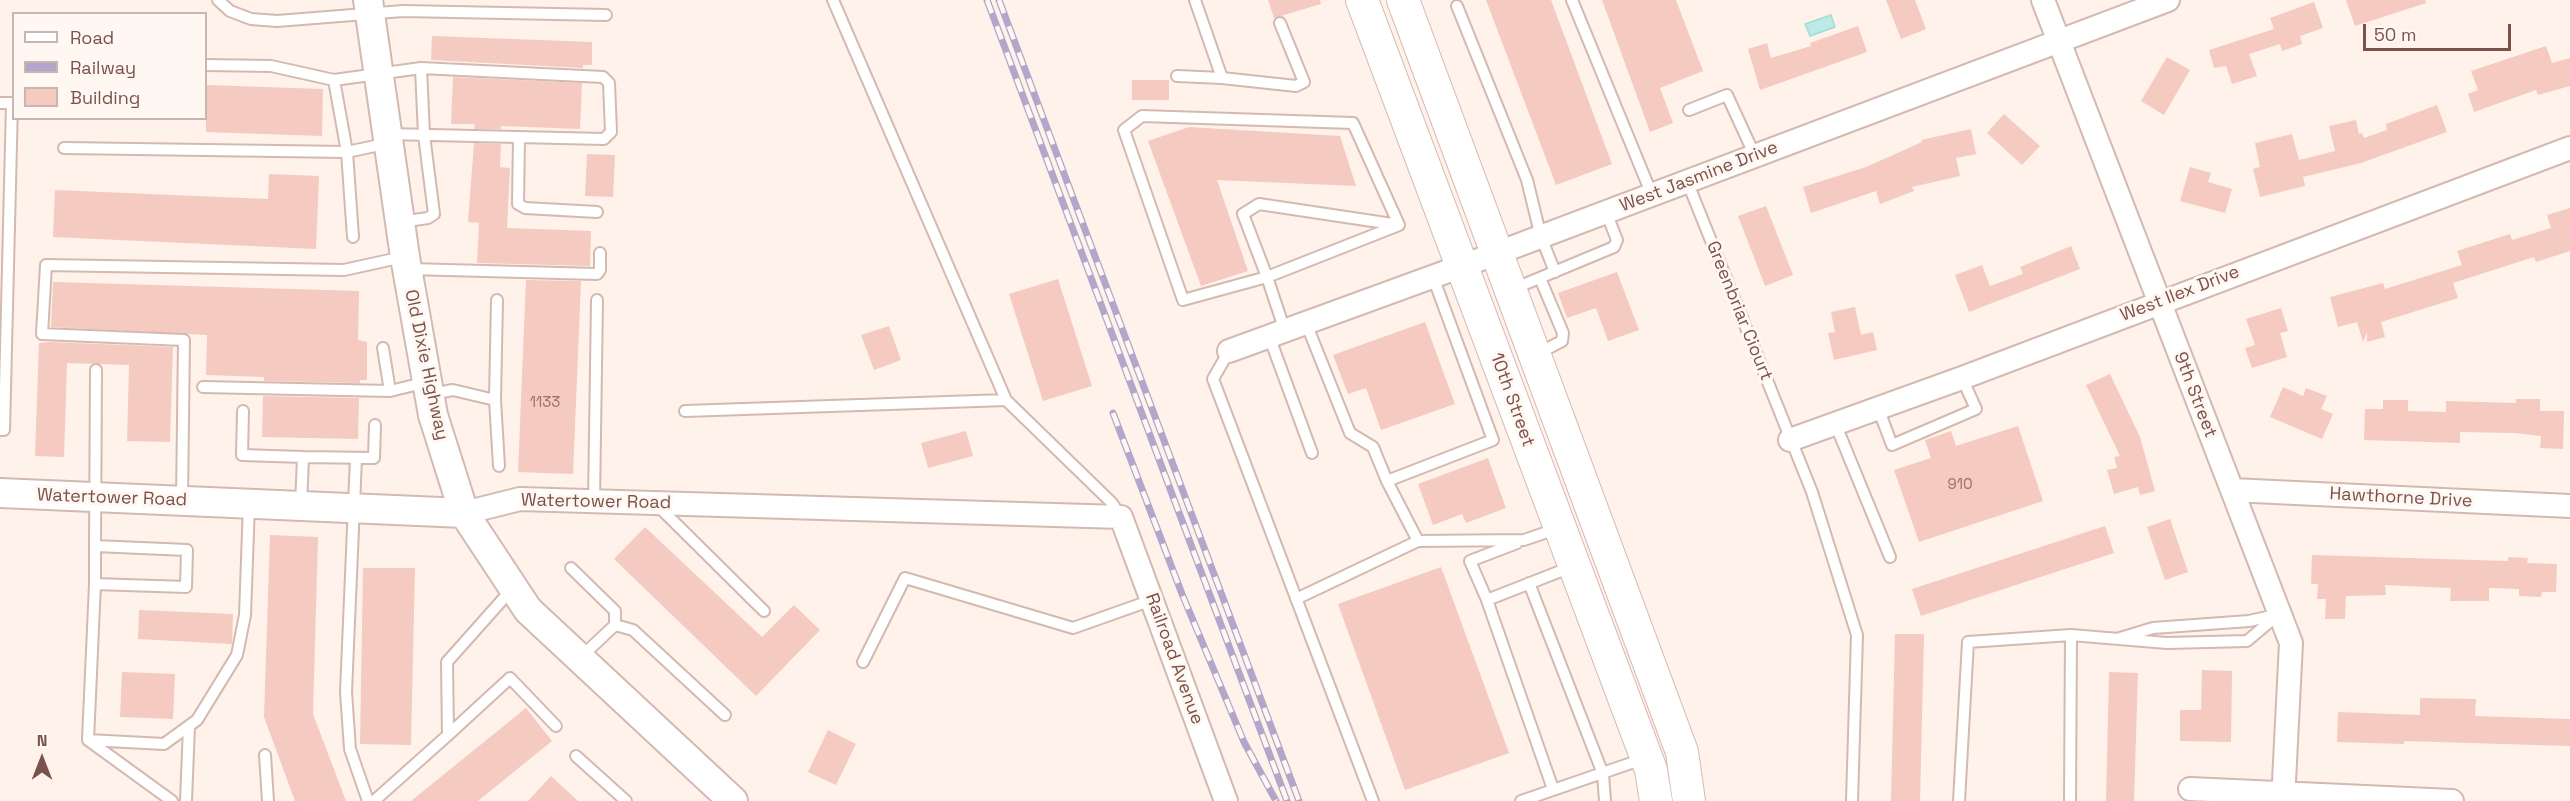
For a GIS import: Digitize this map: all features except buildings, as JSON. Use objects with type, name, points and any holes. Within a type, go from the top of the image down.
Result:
[{"type":"main road","name":"10th Street","points":[[1362,0],[1646,758],[1656,801]]},
{"type":"main road","name":"10th Street","points":[[1403,0],[1495,255],[1682,752],[1689,801]]},
{"type":"street","name":"9th Street","points":[[2043,0],[2291,643],[2283,797]]},
{"type":"street","name":"West Jasmine Drive","points":[[1229,351],[1495,255],[2168,0]]},
{"type":"street","name":"Old Dixie Highway","points":[[369,7],[406,263],[433,416],[464,513],[528,610],[733,801]]},
{"type":"street","name":"West Ilex Drive","points":[[1790,440],[1962,378],[2570,148]]},
{"type":"street","name":"Hawthorne Drive","points":[[2232,490],[2570,506]]},
{"type":"street","name":"Watertower Road","points":[[0,493],[464,513],[520,499],[1121,517]]},
{"type":"street","name":"Railroad Avenue","points":[[1121,517],[1226,801]]},
{"type":"street","points":[[2190,789],[2283,797],[2452,801]]},
{"type":"lane","points":[[218,0],[230,11],[251,19],[277,21],[369,7],[403,11],[606,15]]},
{"type":"lane","points":[[833,0],[1005,400],[1112,503],[1121,517]]},
{"type":"lane","points":[[1195,0],[1222,78]]},
{"type":"lane","points":[[1572,0],[1652,195]]},
{"type":"lane","points":[[1457,6],[1527,180],[1541,237],[1555,272]]},
{"type":"lane","points":[[1177,76],[1296,86],[1304,82],[1280,23]]},
{"type":"lane","points":[[64,148],[347,152],[388,139],[424,135],[604,139],[611,132],[609,83],[603,77],[421,68],[334,80],[271,66],[207,65]]},
{"type":"lane","points":[[400,222],[428,218],[434,214],[424,135],[421,68]]},
{"type":"lane","points":[[334,80],[347,152],[353,237]]},
{"type":"lane","points":[[1689,110],[1727,95],[1755,156]]},
{"type":"lane","points":[[0,103],[12,103],[4,430],[0,430]]},
{"type":"lane","points":[[1142,116],[1353,123],[1399,225],[1267,277],[1183,300],[1124,130],[1142,116]]},
{"type":"lane","points":[[519,137],[518,204],[525,208],[597,212]]},
{"type":"lane","name":"Greenbriar Ciourt","points":[[1688,182],[1812,492],[1857,635],[1852,801]]},
{"type":"lane","points":[[1312,453],[1277,334],[1267,277],[1243,214],[1259,204],[1399,225]]},
{"type":"lane","points":[[1509,291],[1614,247],[1617,240],[1606,212]]},
{"type":"lane","points":[[182,501],[184,340],[42,334],[46,265],[344,270],[406,263],[597,274],[600,270],[600,253]]},
{"type":"lane","points":[[1387,481],[1492,440],[1433,277]]},
{"type":"lane","points":[[1534,356],[1562,341],[1563,333],[1540,278]]},
{"type":"lane","points":[[496,300],[495,400],[500,466]]},
{"type":"lane","points":[[594,501],[597,300]]},
{"type":"lane","points":[[1306,323],[1350,433],[1373,447],[1387,481],[1418,541]]},
{"type":"lane","points":[[384,348],[390,391]]},
{"type":"lane","points":[[1229,351],[1213,380],[1373,801]]},
{"type":"lane","points":[[88,740],[96,546],[96,369]]},
{"type":"lane","points":[[1878,408],[1892,445],[1976,409],[1962,378]]},
{"type":"lane","points":[[203,387],[390,391],[428,388],[453,390],[495,400]]},
{"type":"lane","points":[[685,411],[1005,400]]},
{"type":"lane","points":[[243,411],[242,455],[374,458],[375,425]]},
{"type":"lane","points":[[1834,423],[1890,557]]},
{"type":"lane","points":[[301,506],[303,457]]},
{"type":"lane","points":[[356,458],[346,692],[350,749],[369,801]]},
{"type":"lane","points":[[655,503],[764,611]]},
{"type":"lane","points":[[88,740],[164,744],[197,720],[237,656],[245,615],[249,504]]},
{"type":"lane","points":[[1553,789],[1487,600],[1470,561],[1559,528]]},
{"type":"lane","points":[[1296,599],[1418,541],[1524,540]]},
{"type":"lane","points":[[95,584],[186,587],[188,550],[96,546]]},
{"type":"lane","points":[[571,567],[615,611],[615,625],[578,659]]},
{"type":"lane","points":[[1487,600],[1574,567]]},
{"type":"lane","points":[[863,662],[905,578],[1073,628],[1152,600]]},
{"type":"lane","points":[[1529,583],[1603,774],[1605,801]]},
{"type":"lane","points":[[448,735],[447,662],[513,587]]},
{"type":"lane","points":[[2114,640],[2153,628],[2249,621],[2280,614]]},
{"type":"lane","points":[[1959,801],[1968,642],[2071,635],[2167,643],[2247,640],[2280,614]]},
{"type":"lane","points":[[615,625],[633,630],[725,715]]},
{"type":"lane","points":[[2070,801],[2071,635]]},
{"type":"lane","points":[[374,801],[510,678],[556,726]]},
{"type":"lane","points":[[186,801],[189,726]]},
{"type":"lane","points":[[88,740],[172,801]]},
{"type":"lane","points":[[266,755],[268,801]]},
{"type":"lane","points":[[576,756],[626,801]]},
{"type":"lane","points":[[1521,801],[1646,758]]},
{"type":"water","points":[[1831,15],[1835,27],[1810,36],[1805,24]]},
{"type":"railway","points":[[987,0],[1287,801]]},
{"type":"railway","points":[[999,0],[1299,801]]},
{"type":"railway","points":[[1113,413],[1182,594],[1244,742],[1276,801]]}]
